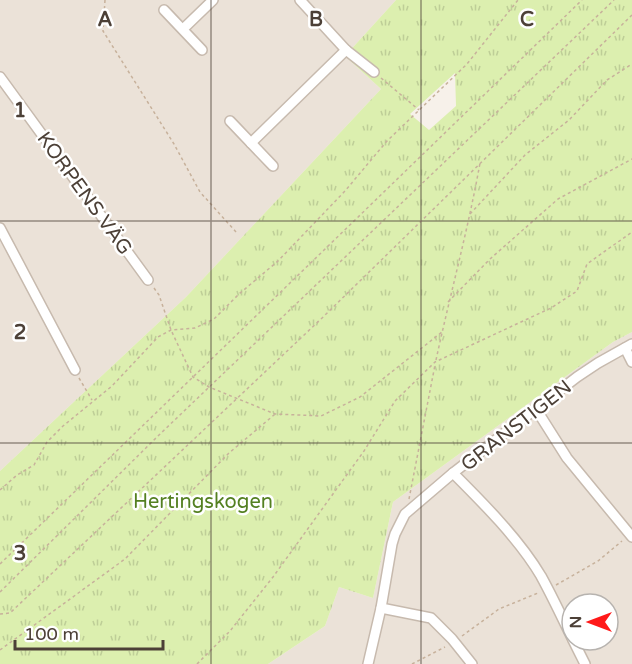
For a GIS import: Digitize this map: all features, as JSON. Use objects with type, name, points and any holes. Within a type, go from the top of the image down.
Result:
[{"type":"street","points":[[183,29],[213,0]]},
{"type":"street","points":[[304,1],[346,50],[375,72]]},
{"type":"street","points":[[164,10],[202,50]]},
{"type":"street","points":[[251,143],[346,50]]},
{"type":"street","name":"KORPENS VÄG","points":[[0,77],[148,280]]},
{"type":"street","points":[[230,121],[273,166]]},
{"type":"street","points":[[0,228],[75,370]]},
{"type":"street","points":[[629,346],[632,362]]},
{"type":"street","name":"GRANSTIGEN","points":[[405,514],[453,473],[536,409],[591,368],[629,346]]},
{"type":"street","points":[[536,409],[567,458],[631,536]]},
{"type":"street","points":[[453,473],[512,537],[540,575],[560,615]]},
{"type":"street","points":[[368,664],[392,544],[405,514]]},
{"type":"street","points":[[381,608],[431,618],[455,642],[472,664]]},
{"type":"path","points":[[105,0],[103,31],[174,144],[200,192],[236,232]]},
{"type":"path","points":[[0,490],[34,465],[47,442],[112,386],[158,337],[171,330],[195,328],[214,319],[238,294],[303,237],[387,141],[467,64],[518,0]]},
{"type":"path","points":[[0,564],[582,0]]},
{"type":"path","points":[[0,592],[209,387],[614,0]]},
{"type":"path","points":[[0,614],[10,614],[237,399],[632,15]]},
{"type":"path","points":[[470,215],[525,155],[569,120],[607,80],[632,64]]},
{"type":"path","points":[[375,72],[419,110]]},
{"type":"path","points":[[448,303],[490,259],[558,199],[632,159]]},
{"type":"path","points":[[405,514],[435,362],[480,163]]},
{"type":"path","points":[[196,664],[230,631],[273,577],[346,476],[395,401],[435,362],[551,308],[577,291],[587,264],[632,232]]},
{"type":"path","points":[[148,280],[159,295],[171,330],[193,377],[209,387],[275,414],[321,416],[360,397],[442,332]]},
{"type":"path","points":[[75,370],[92,401]]},
{"type":"path","points":[[0,650],[125,559],[230,453],[275,414]]},
{"type":"path","points":[[0,484],[3,487]]},
{"type":"path","points":[[412,664],[455,642],[499,609],[547,589],[598,561],[631,536]]},
{"type":"shaded area","points":[[0,0],[396,0],[345,56],[381,89],[186,297],[0,471]]},
{"type":"shaded area","points":[[632,332],[632,664],[268,664],[325,626],[339,587],[373,598],[393,502],[613,342]]},
{"type":"green space","name":"Hertingskogen","points":[[396,0],[632,0],[632,332],[613,342],[393,502],[373,598],[339,587],[325,626],[268,664],[0,664],[0,471],[186,297],[381,89],[345,56]],"holes":[[[455,73],[456,106],[429,130],[410,114]]]}]
